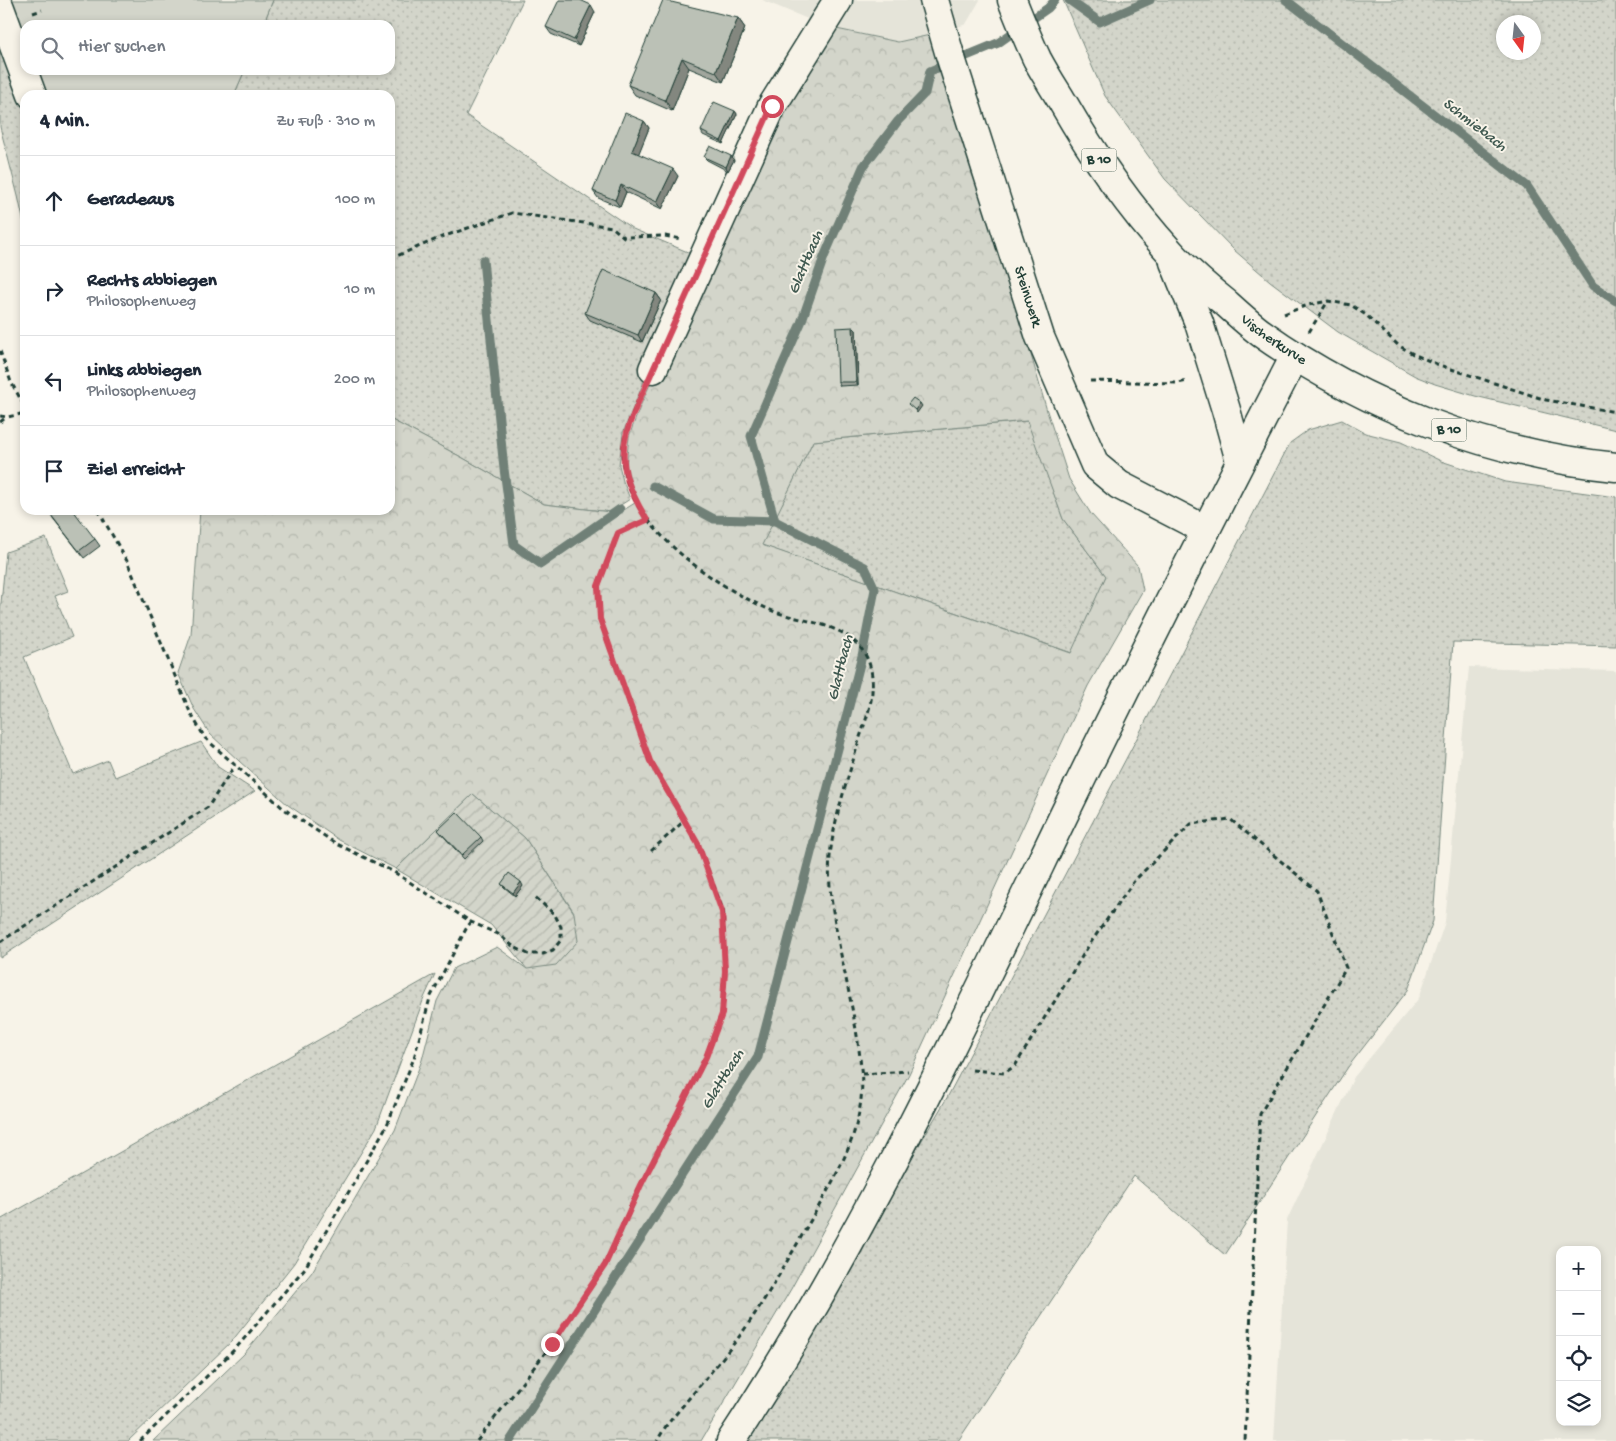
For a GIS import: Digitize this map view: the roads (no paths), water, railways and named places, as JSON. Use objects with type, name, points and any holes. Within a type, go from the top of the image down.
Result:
[{"type":"main road","points":[[653,369],[772,106],[838,0]]},
{"type":"main road","name":"Steinwerk","points":[[934,0],[1040,338],[1095,465],[1119,485],[1206,530]]},
{"type":"main road","name":"Vischerkurve","points":[[1012,0],[1038,59],[1077,128],[1120,192],[1171,253],[1212,292],[1259,331],[1295,356],[1352,389],[1429,424],[1524,452],[1586,464],[1616,467]]},
{"type":"main road","points":[[0,8],[20,62]]},
{"type":"main road","points":[[25,75],[30,90]]},
{"type":"main road","points":[[1171,253],[1199,324],[1240,461]]},
{"type":"main road","points":[[731,1441],[815,1305],[866,1214],[941,1068],[1118,702],[1295,356]]},
{"type":"waterway","name":"Glattbach","points":[[510,1441],[758,1057],[862,656],[875,589],[865,567],[775,521],[751,436],[801,323],[824,257],[863,167],[898,121],[925,93],[930,71],[998,43],[1048,8],[1055,0]]},
{"type":"waterway","name":"Schmiebach","points":[[1069,0],[1100,22],[1150,0]]},
{"type":"waterway","name":"Schmiebach","points":[[1286,0],[1527,186],[1593,286],[1616,301]]},
{"type":"waterway","points":[[483,260],[504,469],[514,545],[541,564],[620,509]]},
{"type":"waterway","points":[[653,486],[714,519],[775,521]]}]
